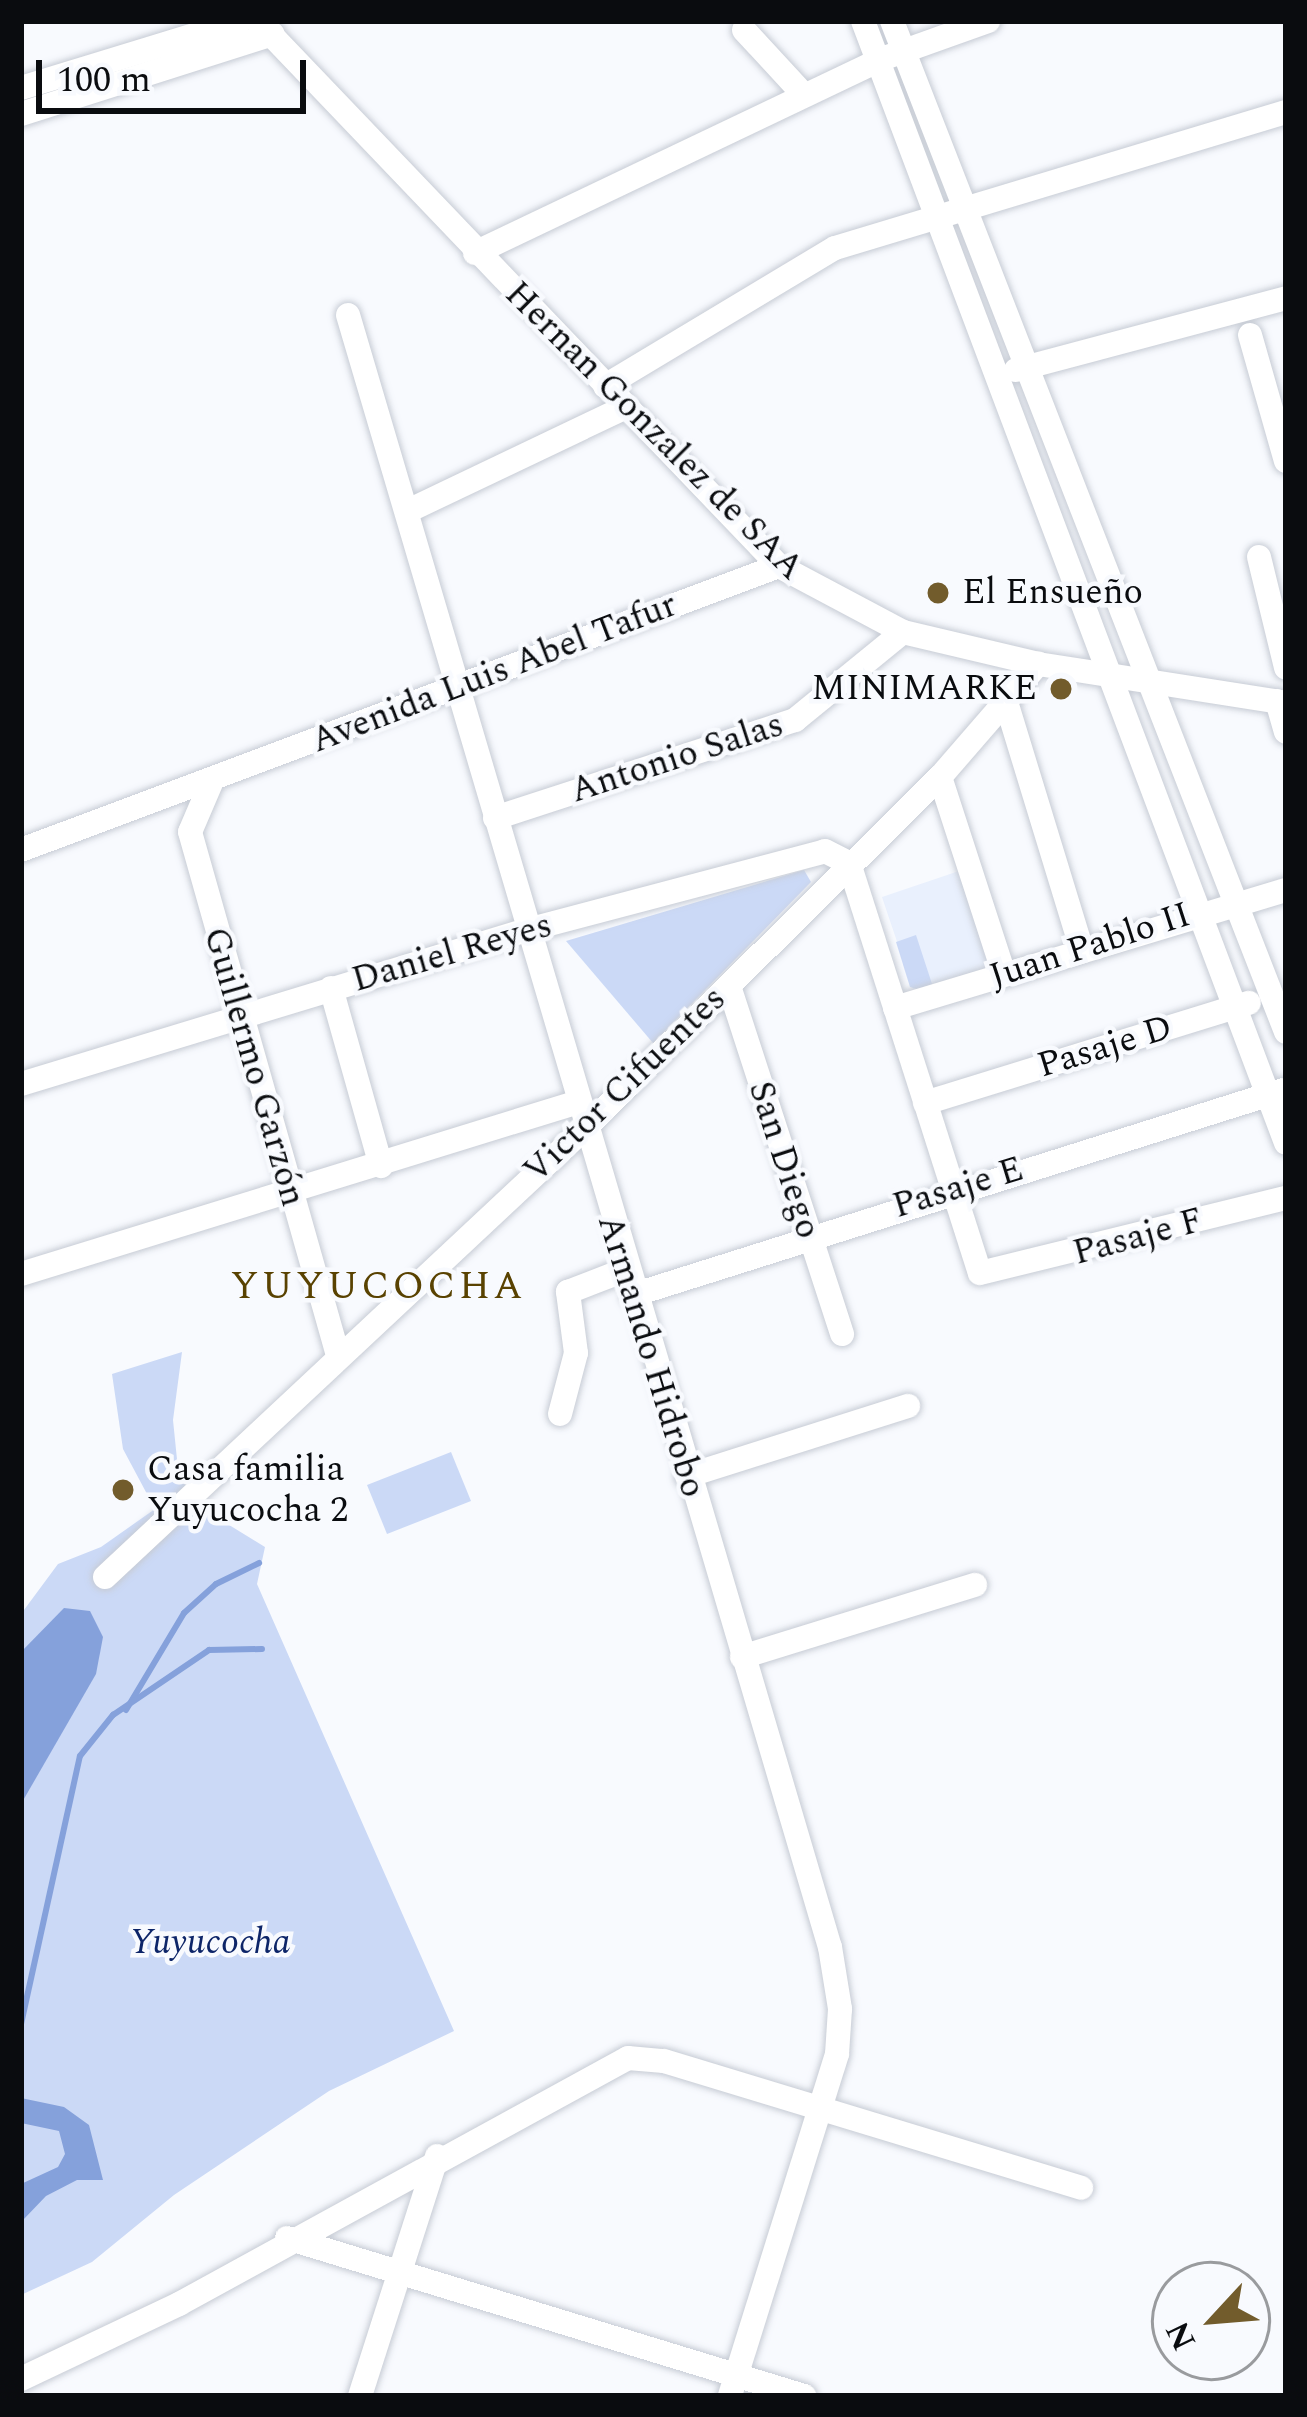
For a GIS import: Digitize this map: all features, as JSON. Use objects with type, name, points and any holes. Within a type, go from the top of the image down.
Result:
[{"type":"street","points":[[21,88],[240,21]]},
{"type":"street","points":[[863,21],[942,215],[1204,910],[1235,1007],[1278,1091],[1286,1143]]},
{"type":"street","points":[[892,21],[967,206],[1145,680],[1234,903],[1278,995],[1286,1032]]},
{"type":"street","points":[[475,253],[879,60],[988,21]]},
{"type":"street","points":[[21,114],[266,28]]},
{"type":"street","name":"Hernan Gonzalez de SAA","points":[[266,28],[475,253],[779,566],[903,632],[1038,664],[1282,702]]},
{"type":"street","points":[[744,30],[804,95]]},
{"type":"street","points":[[605,386],[835,248],[1286,112]]},
{"type":"street","points":[[1001,373],[1286,298]]},
{"type":"street","name":"Armando Hidrobo","points":[[348,315],[410,510],[575,1103],[830,1947],[840,2009],[821,2114],[734,2386]]},
{"type":"street","points":[[1250,335],[1286,461]]},
{"type":"street","points":[[410,510],[626,407]]},
{"type":"street","points":[[1259,557],[1286,668]]},
{"type":"street","name":"Avenida Luis Abel Tafur","points":[[21,850],[211,783],[458,684],[779,566]]},
{"type":"street","name":"Antonio Salas","points":[[495,818],[795,720],[903,632]]},
{"type":"street","name":"Victor Cifuentes","points":[[105,1577],[200,1495],[337,1352],[583,1130],[940,777],[1038,664]]},
{"type":"street","points":[[1282,702],[1286,732]]},
{"type":"street","points":[[1007,705],[1082,951]]},
{"type":"street","points":[[940,777],[1004,974]]},
{"type":"street","name":"Guillermo Garzón","points":[[211,783],[190,832],[238,1016],[337,1352]]},
{"type":"street","name":"Daniel Reyes","points":[[21,1084],[798,852],[825,850],[848,863]]},
{"type":"street","points":[[848,863],[951,1191]]},
{"type":"street","name":"Juan Pablo II","points":[[895,1008],[1204,910],[1286,890]]},
{"type":"street","name":"San Diego","points":[[729,986],[842,1334]]},
{"type":"street","points":[[331,988],[381,1166]]},
{"type":"street","name":"Pasaje D","points":[[925,1103],[1278,995]]},
{"type":"street","name":"Pasaje E","points":[[633,1295],[807,1234],[1278,1091]]},
{"type":"street","points":[[21,1274],[290,1196],[575,1103]]},
{"type":"street","name":"Pasaje F","points":[[951,1191],[972,1264],[990,1276],[1286,1198]]},
{"type":"street","points":[[560,1414],[576,1353],[568,1292],[625,1270]]},
{"type":"street","points":[[687,1475],[908,1406]]},
{"type":"street","points":[[742,1657],[975,1585]]},
{"type":"street","points":[[21,2379],[179,2304],[287,2238],[628,2058],[664,2060],[821,2114],[1082,2188]]},
{"type":"street","points":[[360,2396],[437,2156]]},
{"type":"street","points":[[287,2238],[734,2386],[804,2396]]},
{"type":"shaded area","points":[[962,870],[994,968],[913,989],[882,897]]},
{"type":"green space","points":[[804,870],[811,882],[653,1043],[566,941]]},
{"type":"green space","points":[[916,935],[933,987],[920,990],[910,987],[896,942]]},
{"type":"green space","name":"Yuyucocha","points":[[182,1352],[173,1420],[179,1479],[221,1520],[265,1547],[257,1584],[454,2031],[329,2091],[174,2195],[92,2262],[21,2295],[21,1614],[58,1564],[101,1547],[155,1509],[123,1449],[112,1374]]},
{"type":"green space","points":[[451,1452],[471,1501],[387,1534],[367,1485]]},
{"type":"water","points":[[64,1608],[90,1611],[103,1637],[96,1674],[21,1804],[21,1652]]},
{"type":"water","points":[[21,2098],[64,2107],[89,2125],[103,2180],[77,2180],[46,2196],[23,2220],[21,2239],[21,2184],[58,2167],[65,2154],[59,2131],[21,2123]]},
{"type":"waterway","points":[[126,1710],[184,1613],[216,1584],[259,1563]]},
{"type":"waterway","points":[[21,2024],[80,1756],[113,1715],[209,1650],[262,1649]]},
{"type":"place","name":"El Ensueño","points":[[938,593]]},
{"type":"place","name":"MINIMARKE","points":[[1061,689]]},
{"type":"place","name":"Casa familia Yuyucocha 2","points":[[123,1490]]},
{"type":"district","name":"YUYUCOCHA","points":[[378,1287]]}]
